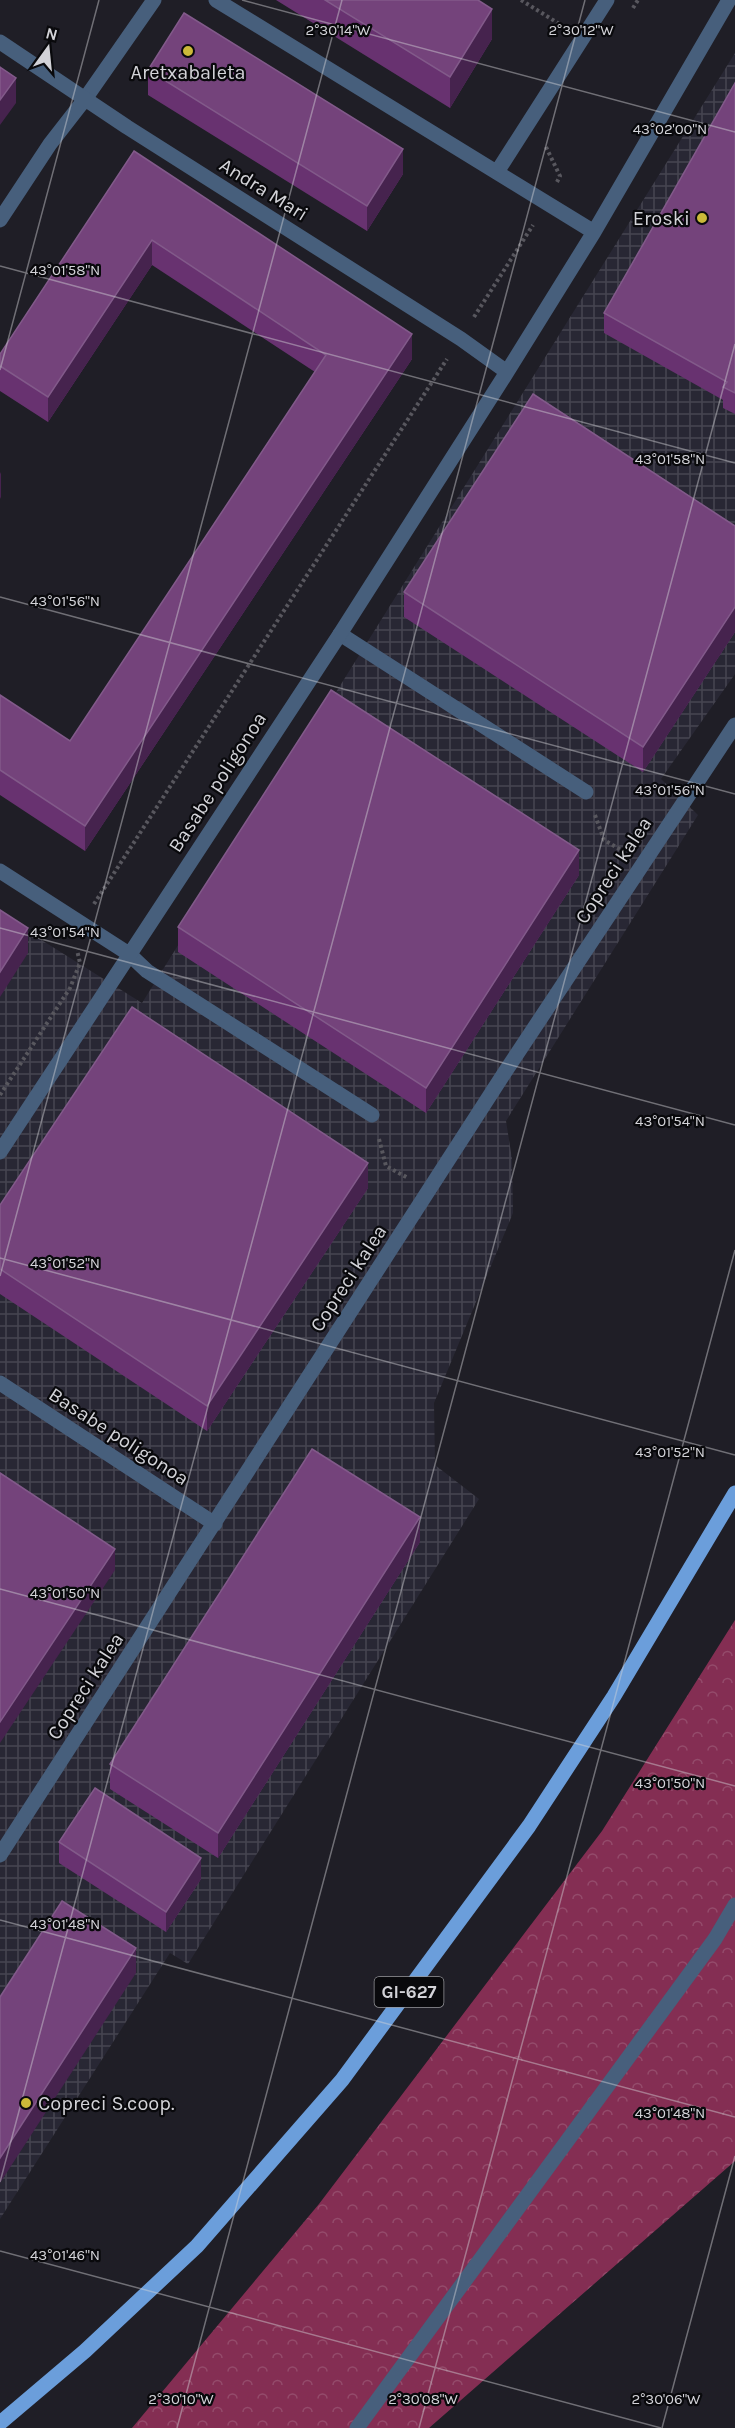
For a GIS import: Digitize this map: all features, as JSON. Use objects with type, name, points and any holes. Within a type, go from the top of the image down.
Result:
[{"type":"main road","name":"GI-627","points":[[0,2423],[85,2350],[197,2246],[342,2080],[529,1826],[614,1696],[735,1493]]},
{"type":"street","points":[[0,220],[50,144],[85,99],[154,0]]},
{"type":"street","points":[[216,0],[594,232]]},
{"type":"street","points":[[497,172],[607,0]]},
{"type":"street","name":"Basabe poligonoa","points":[[0,1152],[340,634],[507,372],[594,232],[729,0]]},
{"type":"street","name":"Andra Mari","points":[[0,42],[85,99],[461,339],[507,372]]},
{"type":"street","points":[[340,634],[586,792]]},
{"type":"street","name":"Copreci kalea","points":[[0,1856],[499,1082],[735,725]]},
{"type":"street","points":[[0,871],[129,954],[147,971],[372,1115]]},
{"type":"street","name":"Basabe poligonoa","points":[[0,1383],[215,1524]]},
{"type":"street","points":[[357,2428],[715,1939],[735,1905]]},
{"type":"path","points":[[521,0],[582,37]]},
{"type":"path","points":[[632,10],[638,0]]},
{"type":"path","points":[[0,1095],[70,988],[80,963],[74,938],[80,924],[547,203],[560,176],[544,149],[551,139]]},
{"type":"path","points":[[586,792],[604,840],[629,854]]},
{"type":"path","points":[[372,1115],[386,1166],[413,1180]]},
{"type":"shaded area","points":[[735,53],[735,674],[661,779],[698,815],[506,1121],[512,1159],[513,1213],[434,1403],[435,1465],[479,1499],[188,1964],[170,1953],[0,2219],[0,914],[142,1003]]},
{"type":"green space","points":[[735,1620],[735,2161],[429,2428],[132,2428],[319,2204],[602,1831]]},
{"type":"building","points":[[325,0],[478,0],[492,9],[450,77]]},
{"type":"building","points":[[184,13],[403,149],[367,206],[148,70]]},
{"type":"building","points":[[0,67],[16,78],[0,100]]},
{"type":"building","name":"Eroski","points":[[735,83],[735,393],[723,387],[727,382],[604,313]]},
{"type":"building","points":[[134,151],[412,334],[85,826],[0,770],[0,695],[70,741],[326,355],[152,240],[48,397],[0,366],[0,354]]},
{"type":"building","points":[[533,394],[735,526],[735,607],[643,747],[404,592]]},
{"type":"building","points":[[331,690],[579,850],[426,1088],[178,927]]},
{"type":"building","points":[[0,910],[28,928],[0,972]]},
{"type":"building","points":[[132,1007],[368,1163],[207,1406],[0,1269],[0,1205]]},
{"type":"building","points":[[312,1449],[420,1517],[218,1833],[110,1764]]},
{"type":"building","points":[[0,1473],[115,1549],[0,1722]]},
{"type":"building","points":[[95,1788],[201,1858],[166,1912],[59,1842]]},
{"type":"building","name":"Copreci S.coop.","points":[[62,1901],[136,1948],[0,2158],[0,1997]]},
{"type":"place","name":"Aretxabaleta","points":[[188,51]]},
{"type":"place","name":"Eroski","points":[[702,218]]},
{"type":"place","name":"Copreci S.coop.","points":[[26,2103]]}]
